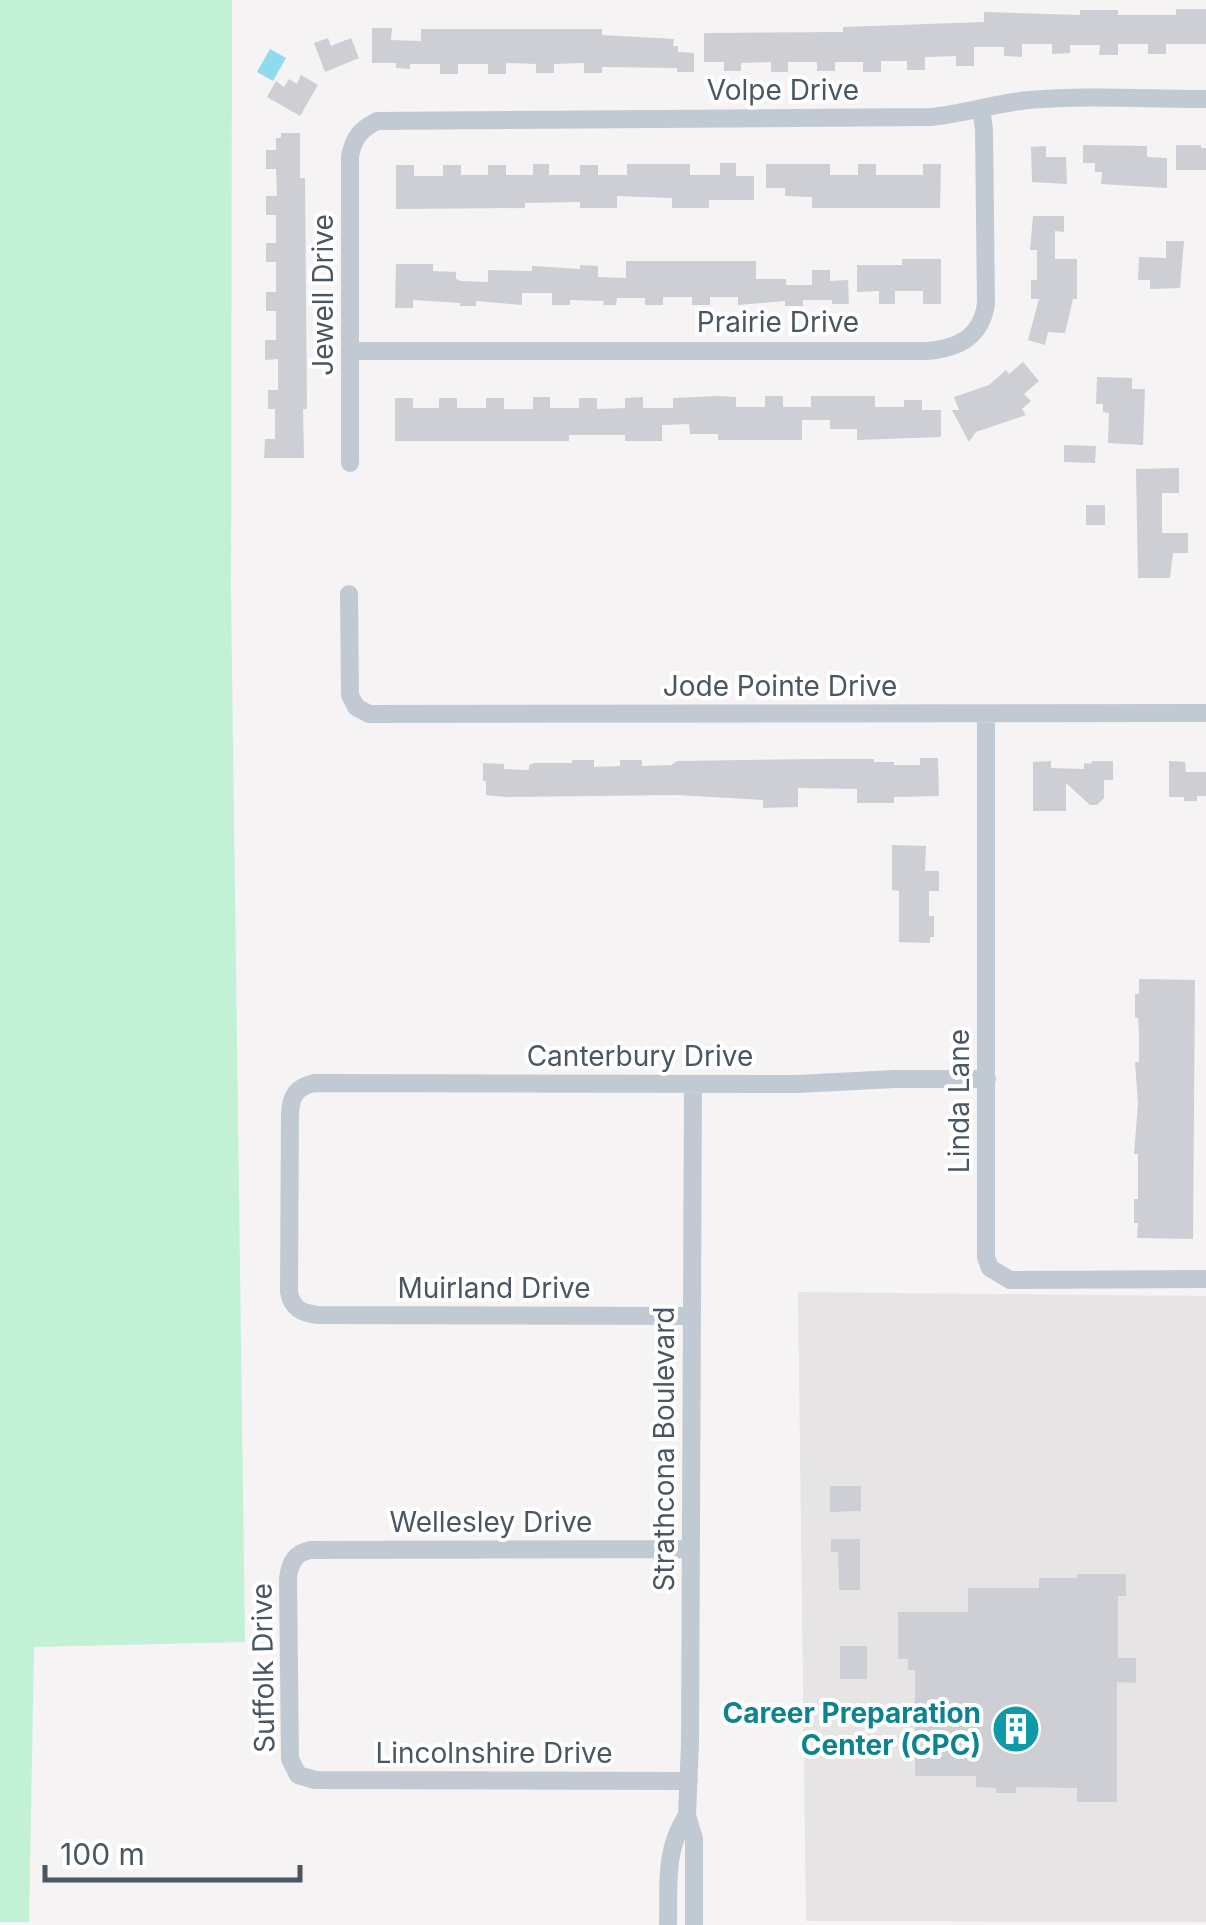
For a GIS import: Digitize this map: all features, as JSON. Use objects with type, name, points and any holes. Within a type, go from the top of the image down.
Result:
[{"type":"street","name":"Volpe Drive","points":[[361,129],[390,118],[930,117],[1034,100],[1206,99]]},
{"type":"street","name":"Prairie Drive","points":[[350,351],[926,351],[956,347],[976,332],[986,304],[981,110]]},
{"type":"street","name":"Jewell Drive","points":[[350,463],[350,156],[361,129]]},
{"type":"street","name":"Jode Pointe Drive","points":[[350,594],[350,695],[356,707],[369,714],[1206,713]]},
{"type":"street","name":"Linda Lane","points":[[986,714],[986,1258],[990,1268],[1010,1280],[1206,1279]]},
{"type":"street","name":"Canterbury Drive","points":[[297,1310],[290,1302],[289,1292],[290,1113],[295,1092],[302,1085],[987,1079]]},
{"type":"street","name":"Strathcona Boulevard","points":[[693,1084],[687,1814],[694,1838],[694,1925]]},
{"type":"street","name":"Muirland Drive","points":[[297,1310],[318,1316],[692,1316]]},
{"type":"street","name":"Wellesley Drive","points":[[293,1559],[310,1550],[691,1549]]},
{"type":"street","name":"Suffolk Drive","points":[[293,1559],[288,1578],[290,1759],[298,1775]]},
{"type":"street","name":"Lincolnshire Drive","points":[[298,1775],[315,1780],[690,1781]]},
{"type":"street","name":"Strathcona Boulevard","points":[[668,1925],[673,1836],[687,1814]]},
{"type":"street","points":[[668,1883],[694,1884]]},
{"type":"shaded area","name":"Career Preparation Center (CPC)","points":[[798,1292],[1206,1296],[1206,1922],[806,1921]]},
{"type":"green space","points":[[0,0],[232,0],[231,594],[245,1642],[34,1647],[29,1922],[0,1922]]},
{"type":"water","points":[[270,49],[286,58],[273,81],[257,72]]},
{"type":"building","points":[[1176,9],[1206,9],[1206,44],[1166,44],[1166,54],[1148,54],[1148,44],[1118,44],[1118,55],[1099,55],[1100,45],[1070,45],[1070,53],[1052,54],[1052,44],[1022,44],[1022,57],[1004,56],[1004,47],[974,47],[974,66],[956,66],[956,56],[925,57],[925,70],[907,70],[907,61],[881,61],[881,72],[863,72],[863,62],[835,62],[835,71],[817,71],[817,62],[788,62],[788,72],[771,72],[771,62],[741,63],[741,71],[724,71],[724,62],[704,62],[704,33],[843,32],[843,27],[984,22],[984,12],[1080,15],[1080,10],[1118,10],[1118,15],[1176,15]]},
{"type":"building","points":[[372,28],[392,28],[391,40],[421,41],[421,29],[602,29],[602,35],[674,39],[673,46],[678,46],[678,52],[694,53],[694,72],[677,72],[677,68],[602,67],[602,73],[584,73],[584,63],[554,64],[554,73],[536,73],[536,64],[506,63],[506,74],[488,74],[488,64],[458,64],[458,74],[440,74],[440,64],[396,68],[396,63],[372,63]]},
{"type":"building","points":[[328,38],[331,46],[351,38],[359,58],[325,72],[314,43]]},
{"type":"building","points":[[301,75],[318,85],[300,116],[267,97],[276,81],[284,87],[289,79],[297,84]]},
{"type":"building","points":[[281,133],[300,133],[300,178],[305,178],[304,458],[264,458],[265,439],[275,439],[275,409],[268,409],[268,390],[278,390],[278,359],[265,360],[265,340],[276,340],[276,311],[266,311],[266,292],[276,292],[276,262],[266,262],[266,243],[276,243],[276,215],[266,215],[266,196],[277,196],[276,169],[266,169],[266,150],[276,150],[276,138],[281,138]]},
{"type":"building","points":[[1083,145],[1147,146],[1147,157],[1167,158],[1167,188],[1101,184],[1102,172],[1095,172],[1095,163],[1083,163]]},
{"type":"building","points":[[1176,145],[1206,148],[1206,170],[1176,170]]},
{"type":"building","points":[[1046,146],[1046,157],[1066,157],[1067,184],[1032,182],[1031,147]]},
{"type":"building","points":[[720,163],[736,163],[736,176],[754,176],[754,200],[709,200],[709,208],[672,208],[672,198],[617,196],[617,208],[580,208],[580,202],[525,203],[525,208],[396,209],[396,165],[414,165],[414,176],[443,176],[443,165],[461,165],[461,175],[488,175],[488,165],[506,165],[506,175],[533,175],[533,164],[549,164],[549,175],[580,175],[580,165],[598,165],[598,175],[627,175],[627,164],[690,164],[690,175],[720,175]]},
{"type":"building","points":[[766,164],[830,164],[830,175],[858,175],[858,164],[876,164],[876,175],[923,175],[923,164],[941,164],[940,208],[812,208],[812,197],[785,196],[785,188],[766,188]]},
{"type":"building","points":[[1033,216],[1064,216],[1064,232],[1055,231],[1055,259],[1077,259],[1077,299],[1073,299],[1065,333],[1048,332],[1045,345],[1028,340],[1039,299],[1031,299],[1031,280],[1037,280],[1037,250],[1030,250]]},
{"type":"building","points":[[1166,241],[1184,241],[1180,288],[1150,289],[1150,280],[1138,280],[1139,257],[1166,258]]},
{"type":"building","points":[[902,259],[941,259],[941,304],[923,304],[923,291],[895,291],[895,304],[879,304],[879,291],[857,292],[857,265],[902,265]]},
{"type":"building","points":[[626,261],[756,261],[756,279],[786,279],[786,285],[812,285],[812,270],[830,270],[830,281],[848,280],[849,304],[803,300],[803,306],[785,306],[785,301],[738,305],[738,297],[710,297],[710,305],[692,305],[692,297],[663,297],[663,305],[645,305],[645,298],[617,298],[616,305],[570,300],[570,305],[552,305],[552,293],[522,293],[522,305],[476,301],[476,306],[460,306],[413,300],[413,308],[395,308],[396,264],[433,264],[433,271],[456,272],[456,279],[461,281],[488,282],[488,270],[532,271],[532,266],[598,266],[598,277],[626,278]]},
{"type":"building","points":[[1023,362],[1039,381],[1024,394],[1031,401],[1022,409],[1026,415],[976,432],[969,442],[952,410],[959,410],[954,397],[989,385]]},
{"type":"building","points":[[1097,377],[1132,378],[1132,389],[1145,389],[1143,445],[1108,443],[1109,413],[1103,412],[1103,404],[1096,404]]},
{"type":"building","points":[[718,396],[736,397],[736,407],[765,407],[765,396],[783,396],[783,407],[811,407],[811,396],[875,396],[875,407],[904,407],[904,400],[922,400],[922,410],[941,410],[941,437],[857,440],[857,429],[830,429],[830,420],[802,420],[802,440],[718,440],[718,434],[690,434],[689,424],[662,425],[662,441],[625,441],[625,435],[569,435],[569,441],[395,441],[395,398],[413,398],[413,408],[439,408],[439,398],[457,398],[457,408],[486,408],[486,398],[504,398],[504,409],[533,409],[533,397],[550,397],[550,408],[579,408],[579,398],[597,398],[597,409],[625,408],[625,398],[643,397],[643,408],[673,408],[673,398]]},
{"type":"building","points":[[1064,445],[1096,446],[1095,463],[1064,462]]},
{"type":"building","points":[[1179,468],[1179,493],[1162,493],[1162,533],[1188,533],[1188,553],[1173,553],[1170,578],[1138,578],[1136,469]]},
{"type":"building","points":[[1086,505],[1105,505],[1105,525],[1086,525]]},
{"type":"building","points":[[920,758],[938,758],[939,796],[894,797],[894,803],[857,803],[857,789],[798,788],[798,807],[763,808],[763,800],[677,795],[506,797],[486,795],[483,781],[483,763],[529,770],[534,763],[572,760],[594,760],[594,767],[620,766],[620,760],[642,760],[642,766],[671,765],[677,761],[825,759],[874,759],[894,765],[920,765]]},
{"type":"building","points":[[1051,761],[1051,768],[1084,769],[1084,763],[1113,761],[1113,780],[1104,780],[1104,798],[1097,805],[1090,805],[1066,783],[1066,811],[1033,811],[1033,762]]},
{"type":"building","points":[[1169,761],[1185,762],[1186,772],[1206,772],[1206,796],[1197,796],[1197,801],[1169,797]]},
{"type":"building","points":[[892,845],[926,846],[925,871],[939,871],[939,891],[929,891],[929,916],[934,916],[934,937],[930,937],[930,943],[899,942],[899,891],[892,890]]},
{"type":"building","points":[[1139,979],[1195,980],[1193,1239],[1137,1238],[1134,1199],[1138,1199],[1138,1154],[1134,1154],[1139,1033],[1135,994],[1139,994]]},
{"type":"building","points":[[830,1486],[861,1486],[861,1511],[830,1512]]},
{"type":"building","points":[[831,1539],[860,1539],[860,1590],[839,1590],[838,1552],[831,1552]]},
{"type":"building","name":"Career Preparation Center (CPC)","points":[[1077,1574],[1126,1574],[1126,1596],[1118,1596],[1118,1658],[1136,1658],[1136,1683],[1117,1682],[1117,1802],[1077,1802],[1077,1788],[1016,1787],[1016,1793],[996,1793],[996,1788],[976,1787],[976,1776],[915,1776],[915,1670],[908,1670],[908,1659],[898,1659],[898,1612],[968,1612],[968,1588],[1039,1588],[1039,1578],[1077,1578]]},
{"type":"building","points":[[840,1646],[867,1646],[867,1679],[840,1679]]},
{"type":"place","name":"Career Preparation Center (CPC)","points":[[1016,1729]]}]
